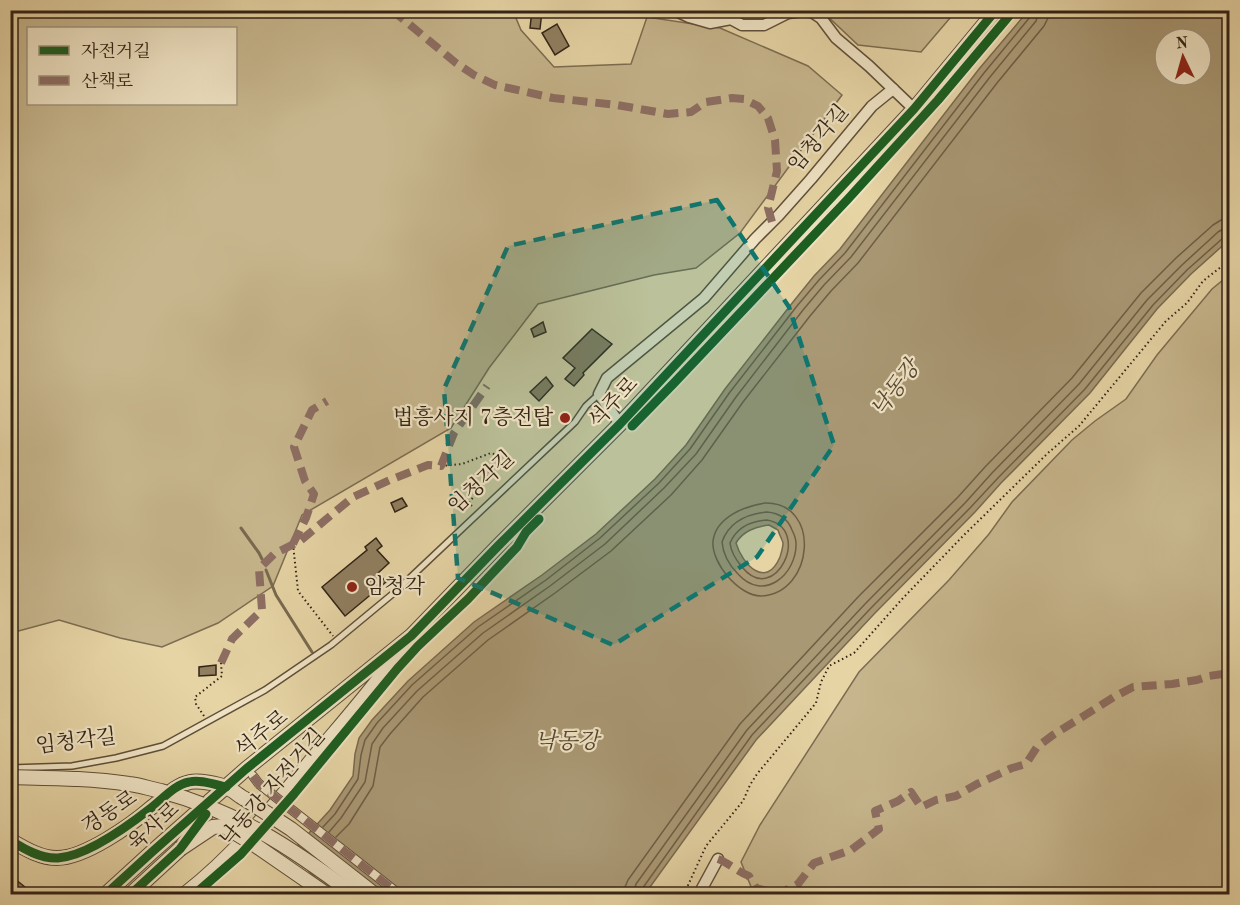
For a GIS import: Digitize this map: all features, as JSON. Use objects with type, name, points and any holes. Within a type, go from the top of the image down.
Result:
[{"type":"street","points":[[674,10],[689,18],[710,23],[731,19],[742,25],[765,25],[788,14],[802,11],[812,12],[821,18],[836,38],[914,109]]},
{"type":"street","name":"석주로","points":[[226,787],[411,636],[498,545],[620,424],[914,109],[996,10]]},
{"type":"street","name":"임청각길","points":[[599,393],[607,378],[704,298],[811,179],[872,106],[893,89]]},
{"type":"street","points":[[599,393],[620,424]]},
{"type":"street","points":[[185,894],[235,850],[258,824],[381,678],[411,636]]},
{"type":"street","points":[[253,776],[259,784],[399,894]]},
{"type":"street","points":[[10,777],[131,784],[180,796],[224,812],[258,830],[317,867],[353,894]]},
{"type":"street","name":"경동로","points":[[10,840],[30,852],[57,858],[83,853],[107,839],[179,786],[201,781],[226,787]]},
{"type":"street","points":[[226,787],[291,829],[374,894]]},
{"type":"street","name":"육사로","points":[[131,894],[180,849],[226,787]]},
{"type":"street","name":"육사로","points":[[106,894],[226,787]]},
{"type":"street","points":[[180,849],[213,827],[224,826],[326,894]]},
{"type":"street","points":[[699,894],[718,859]]},
{"type":"lane","name":"임청각길","points":[[10,768],[72,766],[163,746],[265,690],[337,640],[395,592],[575,423],[586,406],[599,393]]},
{"type":"path","points":[[684,894],[706,846],[743,801],[757,774],[816,703],[821,682],[829,666],[854,653],[964,535],[1079,426],[1166,321],[1187,303],[1203,281],[1230,260]]},
{"type":"path","points":[[441,466],[462,464],[491,453],[497,455],[488,476],[469,503],[479,513]]},
{"type":"path","points":[[293,544],[298,591],[337,640]]},
{"type":"path","points":[[208,722],[196,704],[195,696],[222,676],[221,663]]},
{"type":"highlighted area","points":[[717,200],[789,307],[834,445],[757,557],[613,645],[458,578],[444,389],[508,246]]},
{"type":"shaded area","points":[[11,11],[513,11],[521,30],[554,67],[631,64],[647,17],[720,28],[808,66],[842,95],[740,233],[696,268],[654,275],[538,304],[489,368],[451,428],[302,515],[273,586],[218,623],[162,647],[120,638],[59,620],[11,633]]},
{"type":"shaded area","points":[[822,11],[956,11],[921,52],[858,45]]},
{"type":"shaded area","points":[[1229,275],[1229,894],[754,894],[741,862],[760,825],[859,672],[949,580],[989,534],[1012,502],[1072,440],[1126,399],[1157,355],[1212,289]]},
{"type":"water","name":"낙동강","points":[[1028,11],[1229,11],[1229,240],[1157,309],[1090,393],[875,613],[756,740],[645,894],[331,894],[298,860],[298,845],[330,810],[353,776],[359,738],[372,720],[408,681],[474,622],[596,534],[655,479],[686,445],[725,389],[814,276],[840,249],[979,69]],"holes":[[[769,525],[778,530],[783,543],[780,557],[768,572],[762,573],[755,570],[743,559],[736,543],[742,535],[759,527]]]},
{"type":"building","points":[[532,10],[542,11],[540,29],[530,28]]},
{"type":"building","points":[[557,24],[569,46],[555,55],[542,33]]},
{"type":"building","points":[[543,322],[546,332],[534,337],[531,329]]},
{"type":"building","points":[[592,329],[612,344],[583,373],[584,375],[574,386],[565,379],[575,368],[563,358]]},
{"type":"building","points":[[546,377],[553,386],[539,401],[530,392]]},
{"type":"building","points":[[402,498],[407,506],[395,512],[391,503]]},
{"type":"building","points":[[376,538],[382,546],[377,550],[389,563],[378,573],[386,582],[345,616],[322,587],[367,550],[365,547]]},
{"type":"building","points":[[216,665],[216,675],[199,676],[199,667]]},
{"type":"building","points":[[10,875],[25,887],[19,894],[10,894]]},
{"type":"waterway","points":[[241,528],[262,559]]},
{"type":"waterway","points":[[266,570],[276,595],[312,652]]},
{"type":"marked path","points":[[392,10],[456,63],[495,85],[553,98],[617,105],[668,114],[691,112],[706,102],[732,98],[744,99],[758,106],[768,118],[775,140],[777,171],[768,208],[772,222]]},
{"type":"marked path","points":[[221,663],[232,639],[262,610],[259,569],[274,554],[300,541],[353,497],[428,465],[441,466],[454,433],[487,386]]},
{"type":"marked path","points":[[293,544],[306,518],[314,494],[305,481],[294,447],[312,410],[327,401]]},
{"type":"marked path","points":[[718,859],[749,876],[756,888],[779,894],[798,884],[814,863],[851,850],[879,829],[875,811],[898,801],[911,792],[921,807],[936,800],[956,796],[977,784],[1026,764],[1037,747],[1053,735],[1133,687],[1172,684],[1230,673]]},
{"type":"marked path","points":[[253,776],[259,784],[399,894]]},
{"type":"cycle path","name":"낙동강 자전거길","points":[[106,894],[246,769],[411,636],[620,424],[914,109],[996,10]]},
{"type":"cycle path","points":[[632,426],[848,199],[938,100],[1014,10]]},
{"type":"cycle path","name":"낙동강 자전거길","points":[[195,894],[241,854],[294,794],[397,669],[468,599],[517,547],[526,532],[539,519]]},
{"type":"cycle path","points":[[10,840],[45,857],[69,856],[82,852],[119,831],[174,789],[184,784],[198,781],[226,787]]},
{"type":"cycle path","points":[[131,894],[180,849],[206,814]]},
{"type":"place","name":"법흥사지 7층전탑","points":[[565,418]]},
{"type":"place","name":"임청각","points":[[352,587]]}]
